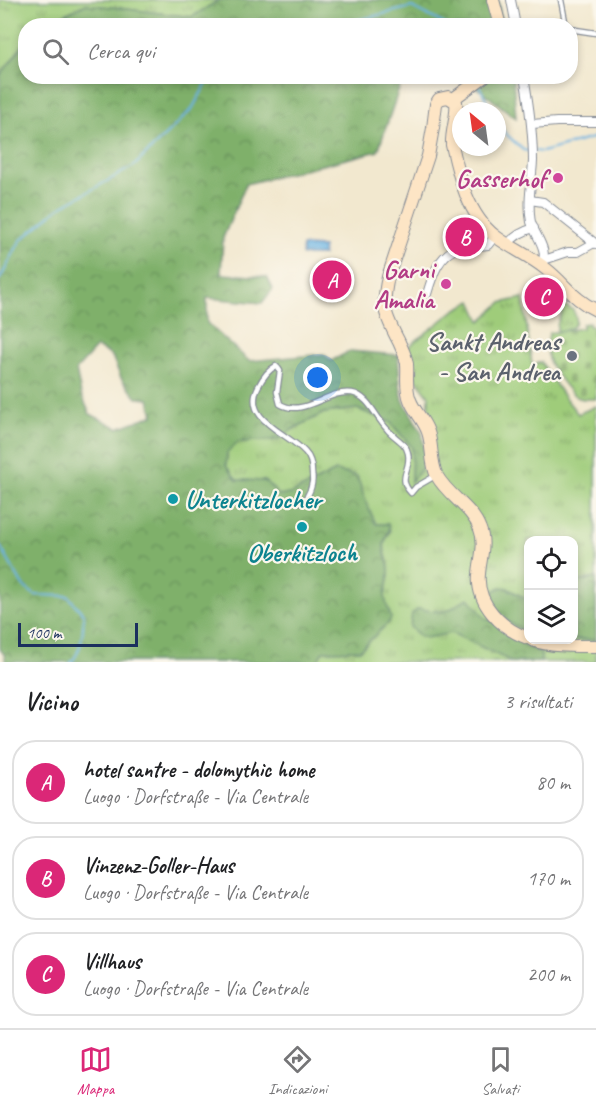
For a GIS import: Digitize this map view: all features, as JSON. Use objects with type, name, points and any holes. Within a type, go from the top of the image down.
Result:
[{"type":"street","points":[[493,0],[498,18]]},
{"type":"street","points":[[511,0],[514,18]]},
{"type":"street","points":[[473,84],[454,97],[439,99],[436,104],[428,156],[388,277],[384,306],[388,321],[407,363],[410,400],[428,431],[432,464],[436,475],[473,516],[480,529],[483,543],[479,585],[486,606],[496,618],[524,636]]},
{"type":"street","points":[[525,84],[532,124],[531,222],[544,250],[543,263]]},
{"type":"street","points":[[454,97],[457,108],[451,136],[452,145],[469,205],[495,236],[543,263],[579,301],[596,310]]},
{"type":"street","points":[[532,124],[596,122]]},
{"type":"street","points":[[530,200],[543,202],[595,244],[543,263]]},
{"type":"street","points":[[508,244],[522,232],[534,228]]},
{"type":"street","points":[[427,294],[433,273],[444,258],[456,249],[488,245],[495,236]]},
{"type":"street","points":[[550,644],[596,646]]},
{"type":"lane","points":[[561,0],[564,18]]},
{"type":"lane","points":[[578,30],[596,33]]},
{"type":"lane","points":[[302,502],[308,497],[313,481],[309,458],[299,447],[267,423],[256,409],[258,386],[268,371],[276,366],[280,375],[277,392],[280,404],[297,408],[344,392],[359,395],[366,400],[387,430],[406,446],[409,457],[404,484],[411,493],[436,475]]},
{"type":"green space","points":[[0,0],[219,0],[192,17],[86,4],[57,18],[18,18],[18,52],[0,76]]},
{"type":"green space","points":[[219,0],[498,0],[501,18],[58,18],[86,4],[192,17]]},
{"type":"green space","points":[[18,52],[18,84],[401,84],[378,151],[246,184],[223,238],[221,274],[267,277],[273,289],[262,303],[207,298],[207,323],[249,361],[324,354],[331,361],[350,351],[398,355],[403,400],[422,433],[426,463],[411,482],[412,447],[390,422],[357,409],[324,413],[293,429],[278,440],[238,442],[227,453],[226,466],[237,480],[265,481],[280,496],[293,493],[336,471],[357,476],[376,524],[388,524],[389,527],[384,550],[389,573],[385,595],[391,618],[389,622],[360,650],[323,651],[317,662],[5,662],[5,656],[0,649],[0,76]],"holes":[[[97,347],[112,356],[121,378],[137,398],[149,399],[153,415],[118,428],[90,414],[81,394],[76,370]]]},
{"type":"green space","points":[[472,84],[514,84],[516,118],[506,110],[506,102],[495,102]]},
{"type":"green space","points":[[523,298],[532,365],[541,362],[578,414],[596,406],[596,578],[578,582],[578,536],[524,536],[524,598],[507,588],[524,630],[524,644],[578,644],[578,640],[596,640],[596,662],[317,662],[323,651],[360,650],[389,622],[391,618],[385,596],[389,565],[384,548],[390,531],[388,524],[376,524],[367,505],[336,471],[293,493],[279,496],[265,481],[237,480],[226,466],[227,453],[238,442],[278,440],[293,429],[324,413],[357,409],[390,422],[412,447],[411,481],[426,463],[429,396],[398,355],[455,310],[472,301],[481,321],[501,303]]},
{"type":"green space","points":[[564,305],[573,310],[576,323],[572,328],[559,332],[558,323]]},
{"type":"green space","points":[[589,323],[589,326],[596,326],[596,399],[582,399],[573,394],[556,373],[547,355],[547,346],[549,333],[582,328],[582,324]]},
{"type":"green space","points":[[596,578],[596,640],[578,639],[578,582]]},
{"type":"green space","points":[[501,587],[507,588],[524,598],[524,630],[510,623],[494,608],[491,596]]},
{"type":"green space","points":[[469,598],[484,617],[492,620],[509,636],[541,654],[541,662],[511,662],[452,633],[426,638],[410,627],[412,614],[418,609],[444,611]]},
{"type":"water","points":[[302,246],[323,247],[323,255],[302,255]]},
{"type":"waterway","points":[[366,18],[412,7],[433,18]]},
{"type":"waterway","points":[[0,279],[20,241],[59,208],[134,166],[192,109],[206,84]]},
{"type":"waterway","points":[[478,84],[487,102]]},
{"type":"waterway","points":[[506,134],[523,150],[529,151]]},
{"type":"waterway","points":[[535,151],[542,152],[596,137]]},
{"type":"waterway","points":[[0,546],[23,586],[35,595],[68,596],[84,615],[80,647],[71,662]]},
{"type":"place","name":"Gasserhof","points":[[558,178]]},
{"type":"place","name":"Vinzenz-Goller-Haus","points":[[465,237]]},
{"type":"place","name":"hotel santre - dolomythic home","points":[[332,280]]},
{"type":"place","name":"Garni Amalia","points":[[446,284]]},
{"type":"place","name":"Villhaus","points":[[544,297]]},
{"type":"place","name":"Sankt Andreas - San Andrea","points":[[572,356]]},
{"type":"place","name":"Unterkitzlocher","points":[[173,499]]},
{"type":"place","name":"Oberkitzloch","points":[[302,527]]}]
